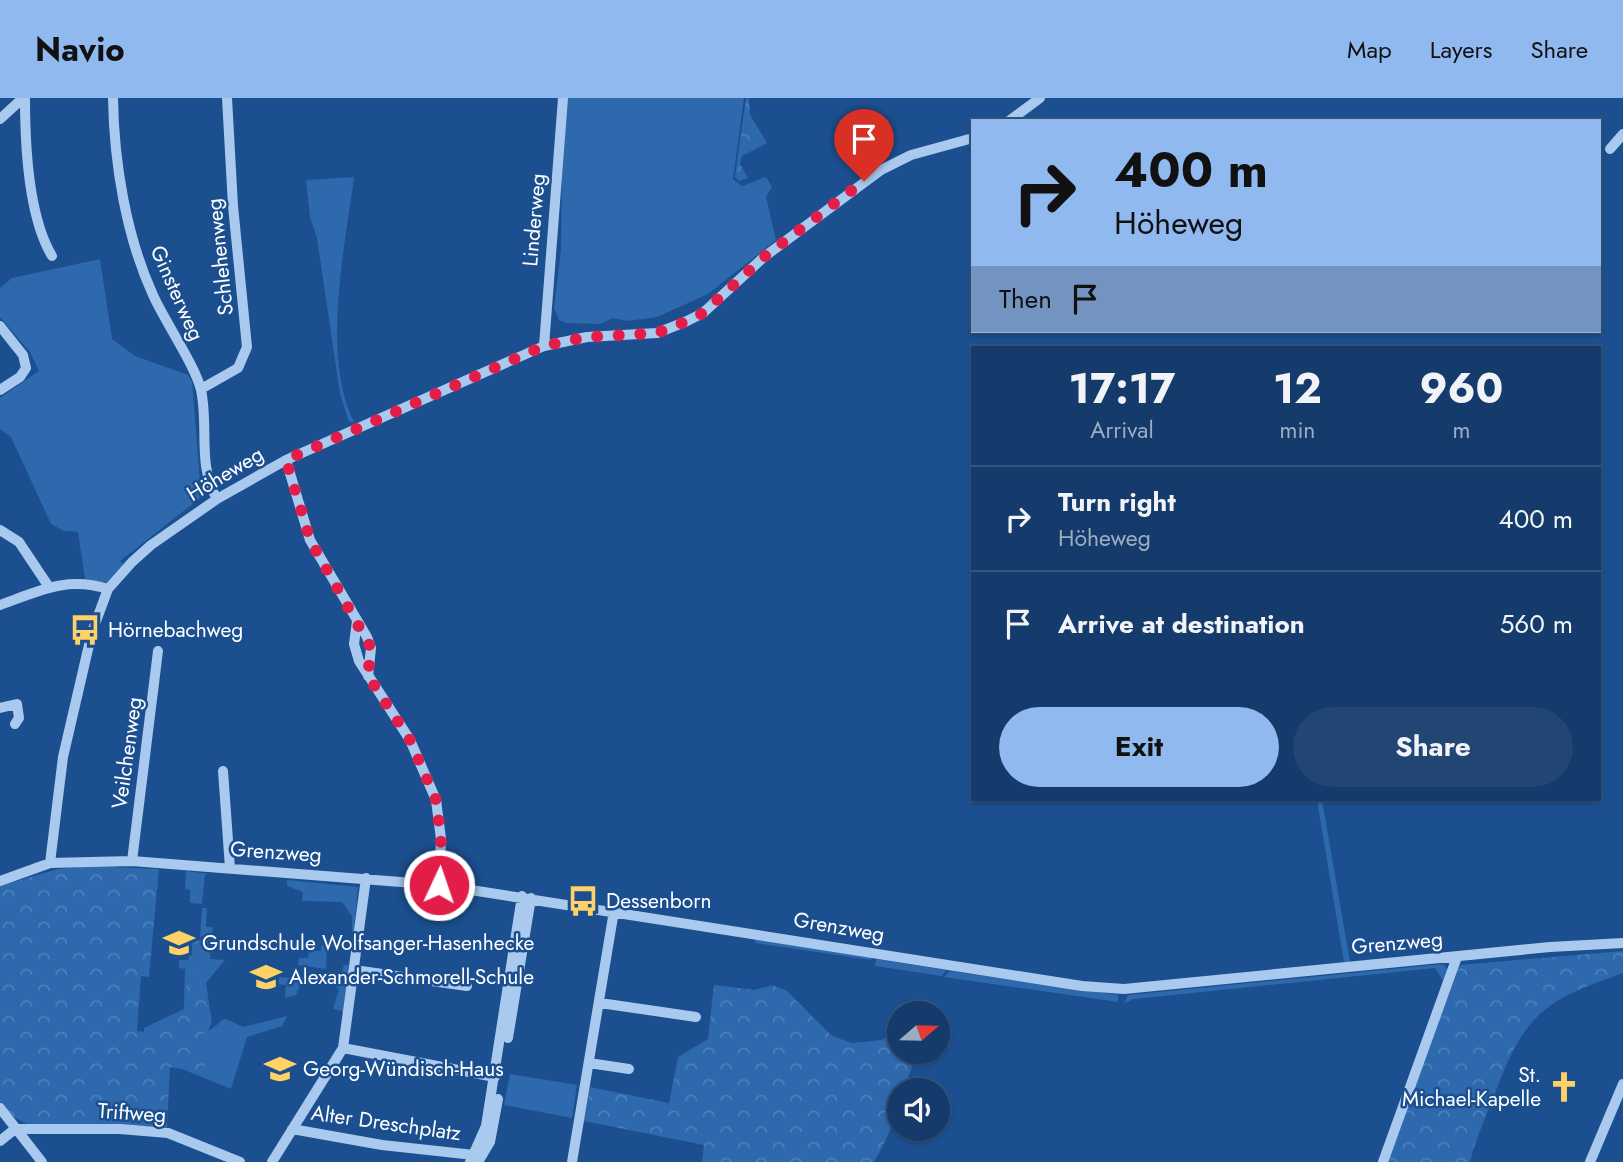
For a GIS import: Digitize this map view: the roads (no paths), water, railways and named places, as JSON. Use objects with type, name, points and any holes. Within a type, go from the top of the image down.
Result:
[{"type":"street","points":[[0,119],[24,98]]},
{"type":"street","points":[[24,98],[25,128],[41,238],[52,256]]},
{"type":"street","name":"Ginsterweg","points":[[113,98],[120,175],[132,238],[152,294],[201,389],[206,476],[217,499]]},
{"type":"street","name":"Schlehenweg","points":[[201,389],[238,368],[247,347],[233,206],[227,98]]},
{"type":"street","name":"Linderweg","points":[[544,346],[563,98]]},
{"type":"street","points":[[1012,119],[1040,98]]},
{"type":"street","points":[[1610,149],[1623,134]]},
{"type":"street","name":"Höheweg","points":[[50,863],[74,702],[94,625],[108,589],[150,545],[217,499],[286,460],[544,346],[587,337],[657,333],[685,322],[703,313],[764,257],[881,170],[911,155],[971,139]]},
{"type":"street","points":[[0,326],[23,355],[26,368],[20,377],[0,390]]},
{"type":"street","points":[[286,460],[310,540],[371,648],[368,676]]},
{"type":"street","points":[[0,530],[19,542],[49,587]]},
{"type":"street","points":[[0,605],[49,587],[87,582],[108,589]]},
{"type":"street","points":[[357,621],[354,635],[355,653],[415,751],[436,800],[441,839],[439,885]]},
{"type":"street","name":"Veilchenweg","points":[[132,861],[158,651]]},
{"type":"street","points":[[0,708],[17,704],[19,718],[15,724]]},
{"type":"street","points":[[223,771],[230,868]]},
{"type":"street","name":"Grenzweg","points":[[50,863],[132,861],[439,885],[1082,986],[1124,989],[1623,943]]},
{"type":"street","points":[[0,881],[50,863]]},
{"type":"street","points":[[272,1162],[343,1048],[366,878]]},
{"type":"street","points":[[474,1160],[486,1126],[526,897]]},
{"type":"street","points":[[474,1160],[494,1126],[526,897]]},
{"type":"street","points":[[572,1162],[614,911]]},
{"type":"street","points":[[1383,1162],[1457,957]]},
{"type":"street","points":[[354,970],[467,986]]},
{"type":"street","points":[[600,1003],[696,1017]]},
{"type":"street","points":[[343,1048],[495,1077]]},
{"type":"street","points":[[589,1063],[629,1069]]},
{"type":"street","points":[[1590,1162],[1623,1084]]},
{"type":"street","points":[[0,1108],[42,1162]]},
{"type":"street","points":[[0,1141],[15,1129]]},
{"type":"street","name":"Triftweg","points":[[15,1129],[120,1129],[168,1133],[240,1162]]},
{"type":"street","name":"Alter Dreschplatz","points":[[292,1129],[474,1160]]},
{"type":"place","name":"Hörnebachweg","points":[[85,630]]},
{"type":"place","name":"Dessenborn","points":[[583,901]]},
{"type":"place","name":"Grundschule Wolfsanger-Hasenhecke","points":[[179,943]]},
{"type":"place","name":"Alexander-Schmorell-Schule","points":[[266,977]]},
{"type":"place","name":"Georg-Wündisch-Haus","points":[[280,1069]]},
{"type":"place","name":"St. Michael-Kapelle","points":[[1564,1087]]}]
